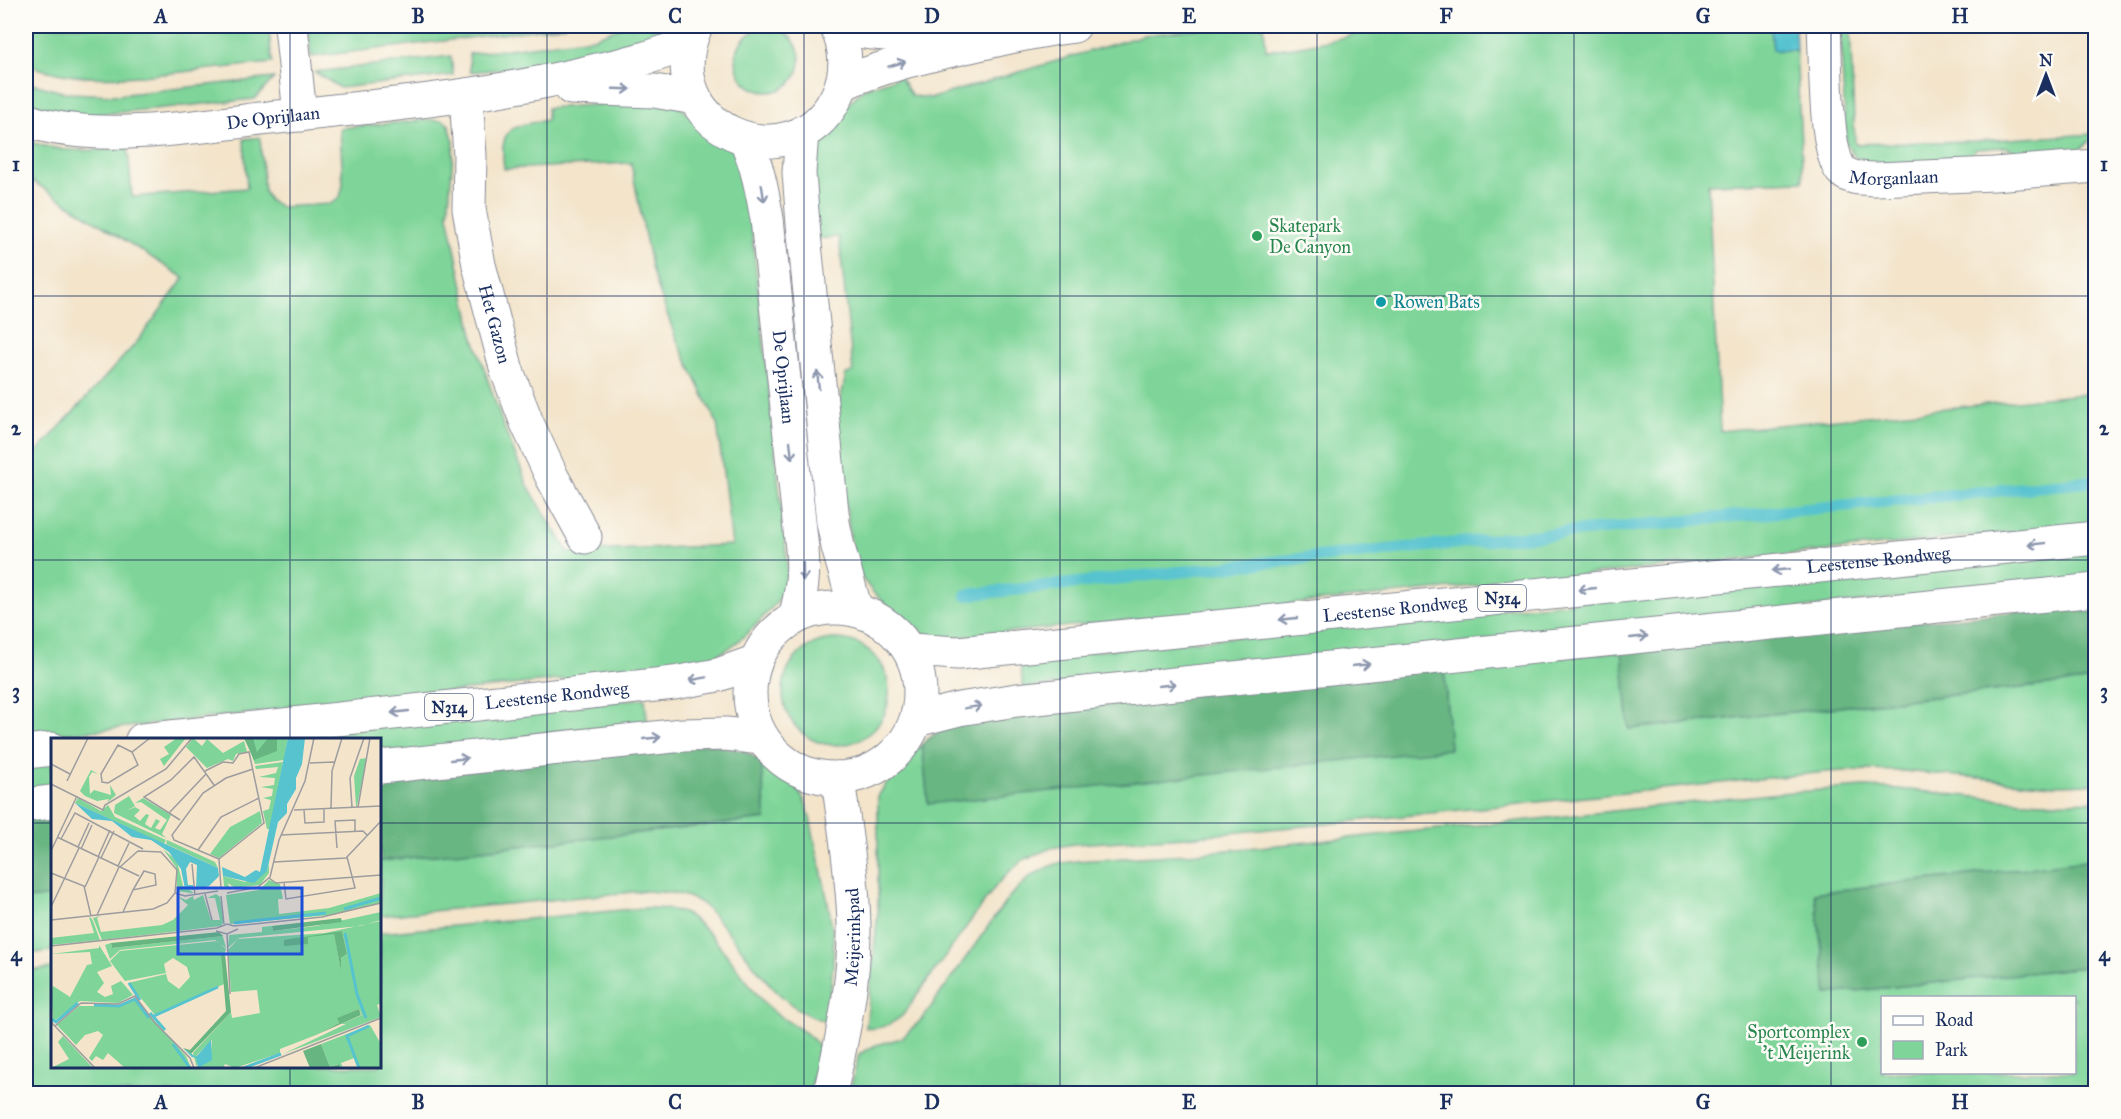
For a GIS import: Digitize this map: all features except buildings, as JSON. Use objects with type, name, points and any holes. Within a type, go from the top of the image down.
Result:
[{"type":"main road","points":[[291,26],[300,115]]},
{"type":"main road","points":[[693,34],[687,67],[695,98],[705,113],[723,129],[745,138],[771,141],[802,132],[815,124],[830,108],[842,84],[845,67],[843,45],[837,26],[875,33],[907,35],[1059,28]]},
{"type":"main road","name":"Morganlaan","points":[[1824,26],[1832,148],[1841,170],[1848,175],[1876,179],[1994,174],[2096,166]]},
{"type":"main road","points":[[842,84],[863,74],[907,60],[1059,28]]},
{"type":"main road","name":"De Oprijlaan","points":[[26,120],[49,127],[82,132],[119,132],[300,115],[521,88],[605,69],[693,34]]},
{"type":"main road","name":"De Oprijlaan","points":[[521,88],[654,91],[695,98]]},
{"type":"main road","name":"Het Gazon","points":[[466,95],[470,156],[470,209],[479,265],[507,371],[527,423],[552,477],[585,537]]},
{"type":"main road","name":"De Oprijlaan","points":[[802,132],[799,173],[802,214],[833,522],[856,610]]},
{"type":"main road","name":"De Oprijlaan","points":[[745,138],[757,166],[767,219],[802,549],[804,576],[802,595],[795,617]]},
{"type":"main road","name":"Leestense Rondweg","points":[[909,650],[958,652],[2096,538]]},
{"type":"main road","points":[[916,720],[959,709],[1017,700],[2096,590]]},
{"type":"main road","points":[[825,608],[856,610],[872,615],[886,625],[899,636],[909,650],[916,666],[920,685],[920,702],[916,720],[904,742],[886,761],[863,773],[838,778],[808,774],[782,760],[762,738],[752,716],[750,684],[754,662],[763,646],[777,630],[795,617],[825,608]]},
{"type":"main road","name":"Leestense Rondweg","points":[[160,738],[674,683],[718,675],[754,662]]},
{"type":"main road","points":[[381,767],[683,735],[726,734],[762,738]]},
{"type":"main road","points":[[26,752],[51,749]]},
{"type":"main road","name":"Meijerinkpad","points":[[830,1094],[848,1010],[854,925],[852,887],[838,778]]},
{"type":"main road","points":[[26,805],[51,802]]},
{"type":"green space","points":[[26,26],[192,26],[269,29],[272,63],[152,75],[80,77],[26,64]]},
{"type":"green space","points":[[565,26],[311,57],[308,27]]},
{"type":"green space","points":[[623,26],[679,26],[661,38],[609,54],[549,64],[470,72],[469,54],[593,38]]},
{"type":"green space","points":[[1225,26],[1264,26],[1266,50],[1297,47],[1385,26],[1771,26],[1773,50],[1796,50],[1803,181],[1708,184],[1720,431],[2095,393],[2095,524],[939,639],[925,634],[887,606],[872,591],[862,578],[853,557],[835,426],[846,374],[853,372],[839,237],[816,239],[812,162],[833,120],[863,89],[900,77],[912,96],[932,98],[1144,35]]},
{"type":"green space","points":[[1840,26],[1850,26],[1855,144],[1974,141],[2095,134],[2095,139],[2090,140],[2078,152],[2022,156],[2005,147],[1976,149],[1965,161],[1869,165],[1855,156],[1846,142]]},
{"type":"green space","points":[[768,28],[786,34],[794,42],[800,60],[794,78],[786,86],[768,92],[750,86],[742,78],[736,60],[742,42],[750,34]]},
{"type":"green space","points":[[451,56],[453,75],[340,88],[315,72]]},
{"type":"green space","points":[[274,78],[255,99],[81,116],[66,115],[26,101],[26,82],[66,93],[117,95]]},
{"type":"green space","points":[[655,101],[675,104],[727,143],[737,155],[746,176],[787,561],[783,592],[754,627],[723,652],[699,661],[668,668],[26,738],[26,464],[137,342],[184,278],[26,177],[26,140],[51,148],[89,150],[128,148],[132,197],[247,188],[244,139],[260,137],[264,190],[269,200],[281,207],[330,204],[340,197],[343,185],[340,128],[443,120],[449,125],[454,142],[448,215],[473,335],[503,425],[528,486],[568,552],[732,545],[717,423],[675,336],[652,271],[631,163],[504,169],[503,144],[506,136],[516,127],[547,120],[547,108]]},
{"type":"green space","points":[[2095,549],[2095,578],[1023,688],[1020,659]]},
{"type":"green space","points":[[2095,604],[2095,680],[1629,729],[1622,651]]},
{"type":"green space","points":[[836,639],[856,643],[874,654],[885,672],[889,692],[885,712],[874,730],[856,741],[836,745],[816,741],[798,730],[787,712],[783,692],[787,672],[798,654],[816,643]]},
{"type":"green space","points":[[1622,651],[1630,729],[2095,680],[2095,784],[2054,785],[1903,771],[1826,772],[1335,823],[1186,837],[1074,844],[1051,848],[1023,860],[995,887],[902,1016],[885,1026],[866,1028],[878,911],[878,796],[892,775],[922,744],[928,803],[1450,748],[1444,669]]},
{"type":"green space","points":[[1444,669],[1450,749],[928,804],[922,744],[946,728],[972,718]]},
{"type":"green space","points":[[645,698],[648,729],[381,757],[381,738],[273,738]]},
{"type":"green space","points":[[709,744],[744,751],[761,761],[766,819],[381,861],[381,777]]},
{"type":"green space","points":[[51,761],[51,790],[26,793],[26,763]]},
{"type":"green space","points":[[761,761],[794,786],[802,796],[809,815],[828,902],[833,938],[833,969],[825,1021],[808,1015],[779,994],[710,911],[695,900],[681,895],[643,891],[381,916],[381,861],[766,819]]},
{"type":"green space","points":[[1864,787],[2030,801],[2095,801],[2095,860],[1815,893],[1827,994],[2095,966],[2095,1093],[849,1094],[859,1054],[876,1045],[902,1038],[923,1018],[1009,897],[1032,875],[1056,864],[1188,854],[1780,793]]},
{"type":"green space","points":[[51,811],[51,896],[26,899],[26,814]]},
{"type":"green space","points":[[2095,860],[2095,966],[1827,994],[1815,893]]},
{"type":"green space","points":[[51,896],[51,951],[26,954],[26,899]]},
{"type":"green space","points":[[643,908],[659,908],[685,914],[717,943],[768,1007],[802,1030],[819,1047],[810,1093],[26,1093],[26,971],[51,968],[51,1068],[381,1068],[381,933]]},
{"type":"water","points":[[1771,26],[1795,26],[1796,50],[1773,50]]},
{"type":"waterway","points":[[966,595],[1336,555],[2096,481]]},
{"type":"place","name":"Skatepark De Canyon","points":[[1257,236]]},
{"type":"place","name":"Rowen Bats","points":[[1381,302]]},
{"type":"place","name":"Sportcomplex 't Meijerink","points":[[1862,1042]]}]
